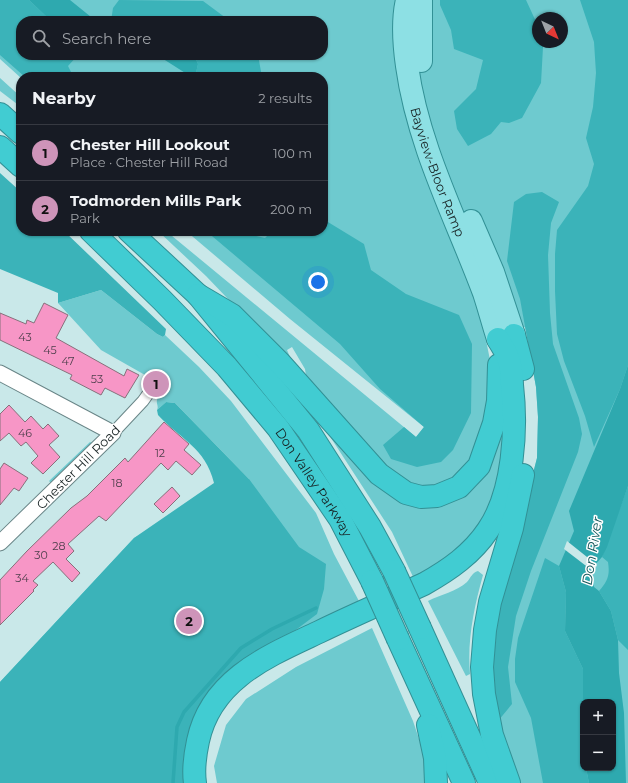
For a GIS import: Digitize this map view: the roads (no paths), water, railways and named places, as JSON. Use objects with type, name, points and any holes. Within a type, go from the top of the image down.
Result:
[{"type":"highway","points":[[0,114],[16,128]]},
{"type":"highway","points":[[0,147],[16,161]]},
{"type":"highway","name":"Don Valley Parkway","points":[[95,236],[162,300],[227,367],[278,428],[340,519],[372,581],[464,783]]},
{"type":"highway","name":"Don Valley Parkway","points":[[133,236],[198,295],[308,430],[370,527],[394,571],[490,783]]},
{"type":"highway","points":[[198,295],[232,315],[280,363],[379,474],[406,493],[421,497],[438,496],[459,487],[479,466],[494,423],[498,401],[499,374],[506,337]]},
{"type":"highway","points":[[506,337],[521,357],[527,391],[528,428],[525,468],[512,528],[490,602],[484,630],[482,667],[484,694],[492,735],[508,783]]},
{"type":"highway","points":[[195,783],[194,761],[206,716],[225,688],[241,673],[268,656],[424,584],[446,571],[476,546],[489,528],[497,512],[506,486],[511,462],[514,406],[506,337]]},
{"type":"highway","points":[[206,783],[206,760],[211,733],[226,702],[240,687],[266,669],[429,593],[457,576],[490,545],[518,496]]},
{"type":"highway","points":[[420,686],[435,758],[436,783]]},
{"type":"main road","name":"Bayview-Bloor Ramp","points":[[407,0],[405,21],[405,54],[418,123],[430,158],[484,294],[506,337]]},
{"type":"main road","name":"Bayview-Bloor Ramp","points":[[421,0],[421,60],[431,116],[448,166],[493,272],[506,337]]},
{"type":"street","points":[[0,373],[113,433]]},
{"type":"street","name":"Chester Hill Road","points":[[0,543],[113,433],[143,401],[153,387]]},
{"type":"water","points":[[29,0],[70,0],[90,16],[46,16]]},
{"type":"water","points":[[165,60],[196,60],[198,64],[196,72],[184,72]]},
{"type":"water","name":"Don River","points":[[628,365],[628,486],[607,547],[602,557],[594,566],[591,576],[594,587],[599,591],[611,611],[618,640],[619,673],[624,713],[626,783],[589,783],[587,771],[616,771],[616,699],[583,699],[583,669],[565,631],[566,592],[559,566],[574,531],[569,511],[620,389]]},
{"type":"waterway","points":[[173,783],[177,727],[184,712],[241,648],[272,629],[316,608]]},
{"type":"place","name":"Chester Hill Lookout","points":[[156,384]]},
{"type":"place","name":"Todmorden Mills Park","points":[[189,621]]}]
